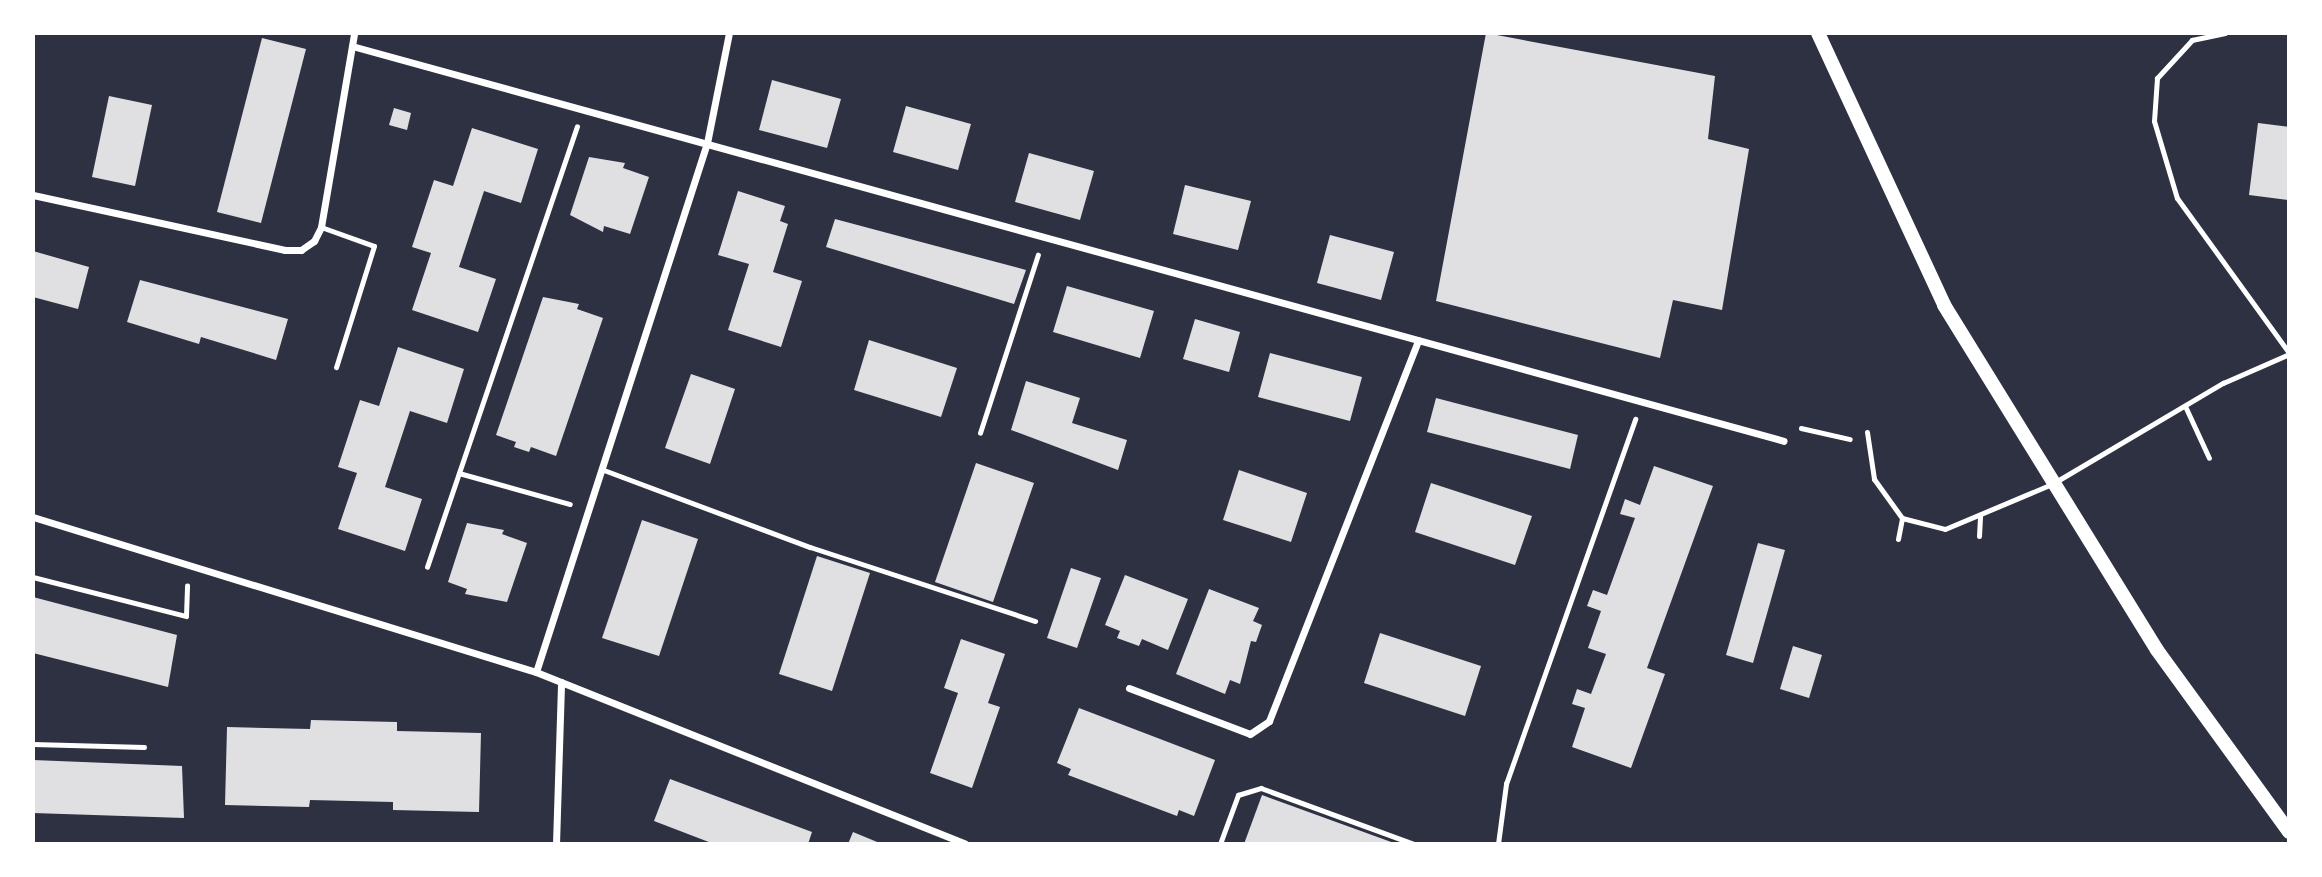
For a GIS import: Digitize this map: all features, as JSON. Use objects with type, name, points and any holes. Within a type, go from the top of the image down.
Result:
[{"type":"main road","points":[[1818,33],[1944,305],[2052,484],[2157,650],[2251,785],[2289,832]]},
{"type":"street","points":[[33,195],[285,250],[308,246],[321,227],[354,33]]},
{"type":"street","points":[[536,672],[707,144],[729,33]]},
{"type":"street","points":[[352,46],[1784,442]]},
{"type":"street","points":[[1129,688],[1250,734],[1269,721],[1418,340]]},
{"type":"street","points":[[33,517],[536,672],[965,844]]},
{"type":"street","points":[[556,844],[561,682]]},
{"type":"lane","points":[[1867,432],[1874,479],[1902,518],[1945,529],[2052,484],[2223,383],[2289,354],[2177,198],[2154,121],[2157,78],[2192,40],[2225,33]]},
{"type":"lane","points":[[321,227],[374,246],[336,368]]},
{"type":"lane","points":[[2185,406],[2209,458]]},
{"type":"lane","points":[[601,469],[810,547],[1035,621]]},
{"type":"lane","points":[[1979,536],[1980,515]]},
{"type":"lane","points":[[1898,539],[1902,518]]},
{"type":"path","points":[[427,567],[583,110]]},
{"type":"path","points":[[980,433],[1044,237]]},
{"type":"path","points":[[1498,844],[1506,783],[1641,402]]},
{"type":"path","points":[[1763,436],[1780,423],[1869,444]]},
{"type":"path","points":[[459,473],[588,509]]},
{"type":"path","points":[[33,577],[186,616],[187,565]]},
{"type":"path","points":[[33,744],[144,747]]},
{"type":"path","points":[[1220,844],[1238,795],[1261,788],[1414,844]]},
{"type":"building","points":[[1486,33],[1715,76],[1708,139],[1749,149],[1722,310],[1673,300],[1660,358],[1436,301]]},
{"type":"building","points":[[262,38],[306,49],[261,223],[217,212]]},
{"type":"building","points":[[772,80],[841,99],[827,148],[759,130]]},
{"type":"building","points":[[109,96],[152,105],[135,186],[92,177]]},
{"type":"building","points":[[906,106],[971,124],[958,170],[893,152]]},
{"type":"building","points":[[394,108],[411,113],[407,130],[389,125]]},
{"type":"building","points":[[2258,123],[2289,127],[2289,200],[2249,195]]},
{"type":"building","points":[[472,128],[538,149],[521,203],[484,191],[459,267],[496,279],[478,332],[412,310],[431,253],[412,247],[434,180],[453,186]]},
{"type":"building","points":[[1029,153],[1094,171],[1080,220],[1015,202]]},
{"type":"building","points":[[589,157],[625,163],[623,168],[649,177],[630,234],[604,226],[603,232],[570,215]]},
{"type":"building","points":[[1185,185],[1251,201],[1238,250],[1173,234]]},
{"type":"building","points":[[738,191],[785,206],[780,221],[788,224],[773,272],[802,281],[781,347],[728,330],[749,264],[718,255]]},
{"type":"building","points":[[835,219],[1026,270],[1014,304],[826,247]]},
{"type":"building","points":[[1330,235],[1394,252],[1381,300],[1317,283]]},
{"type":"building","points":[[33,251],[89,267],[78,309],[33,297]]},
{"type":"building","points":[[140,280],[288,319],[276,360],[201,337],[199,344],[127,322]]},
{"type":"building","points":[[1067,286],[1154,311],[1140,358],[1053,332]]},
{"type":"building","points":[[543,297],[579,304],[577,309],[603,318],[556,456],[531,447],[529,452],[514,447],[516,442],[496,435]]},
{"type":"building","points":[[1195,319],[1240,332],[1229,372],[1183,359]]},
{"type":"building","points":[[869,340],[957,368],[941,417],[854,390]]},
{"type":"building","points":[[398,347],[464,369],[447,423],[410,411],[385,487],[422,499],[405,551],[338,529],[357,473],[338,467],[360,400],[379,406]]},
{"type":"building","points":[[1270,353],[1362,377],[1350,421],[1258,397]]},
{"type":"building","points":[[691,374],[735,389],[710,464],[665,448]]},
{"type":"building","points":[[1026,381],[1080,398],[1072,423],[1127,440],[1118,470],[1011,430]]},
{"type":"building","points":[[1436,398],[1578,435],[1570,469],[1427,432]]},
{"type":"building","points":[[976,463],[1034,483],[993,602],[935,582]]},
{"type":"building","points":[[1654,466],[1713,486],[1647,668],[1665,674],[1631,768],[1572,747],[1585,708],[1572,704],[1577,689],[1591,694],[1606,654],[1588,648],[1601,611],[1587,606],[1593,590],[1607,595],[1635,518],[1620,514],[1625,499],[1640,505]]},
{"type":"building","points":[[1239,470],[1307,493],[1291,542],[1223,520]]},
{"type":"building","points":[[1431,483],[1532,516],[1515,565],[1415,532]]},
{"type":"building","points":[[642,520],[698,539],[659,656],[602,638]]},
{"type":"building","points":[[467,523],[504,530],[502,534],[527,543],[507,602],[465,594],[467,589],[448,582]]},
{"type":"building","points":[[1758,543],[1785,550],[1753,663],[1726,655]]},
{"type":"building","points":[[817,556],[870,573],[832,691],[779,674]]},
{"type":"building","points":[[1071,568],[1101,578],[1077,648],[1047,638]]},
{"type":"building","points":[[1125,575],[1188,599],[1168,650],[1142,639],[1139,646],[1117,638],[1120,631],[1105,625]]},
{"type":"building","points":[[1209,589],[1259,608],[1253,621],[1262,625],[1256,642],[1251,641],[1240,684],[1230,680],[1225,694],[1176,674]]},
{"type":"building","points":[[33,597],[177,635],[168,687],[33,653]]},
{"type":"building","points":[[1380,633],[1481,666],[1465,716],[1364,683]]},
{"type":"building","points":[[961,639],[1005,654],[988,703],[1000,707],[972,788],[930,773],[958,693],[944,688]]},
{"type":"building","points":[[1793,646],[1822,655],[1809,698],[1780,689]]},
{"type":"building","points":[[1079,708],[1215,760],[1194,816],[1179,810],[1177,816],[1068,775],[1071,769],[1057,763]]},
{"type":"building","points":[[311,720],[397,722],[397,731],[481,733],[479,812],[393,810],[393,802],[310,800],[309,807],[225,805],[227,727],[310,729]]},
{"type":"building","points":[[33,760],[182,766],[184,818],[33,813]]},
{"type":"building","points":[[670,779],[812,832],[808,844],[714,844],[654,821]]},
{"type":"building","points":[[1262,795],[1394,843],[1394,844],[1244,844]]},
{"type":"building","points":[[853,832],[882,844],[848,844]]}]
